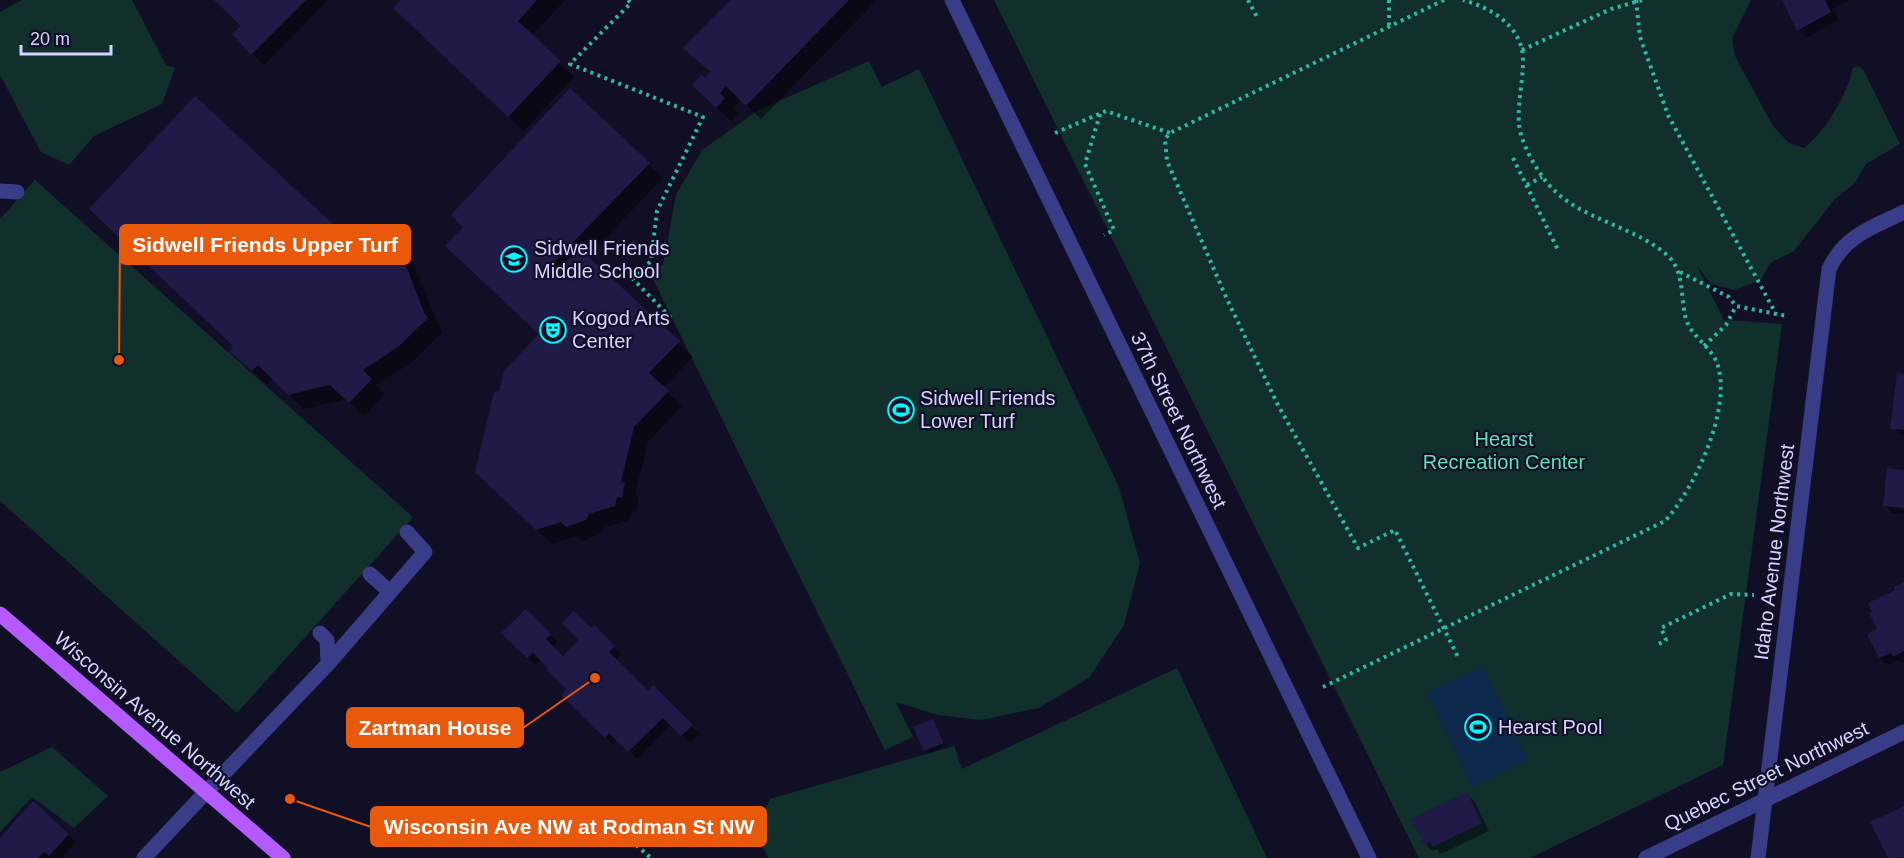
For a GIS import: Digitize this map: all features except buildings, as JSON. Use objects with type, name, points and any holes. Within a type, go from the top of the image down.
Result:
[{"type":"main road","name":"Wisconsin Avenue Northwest","points":[[0,614],[283,858]]},
{"type":"street","name":"37th Street Northwest","points":[[952,0],[1369,858]]},
{"type":"street","points":[[0,191],[17,192]]},
{"type":"street","name":"Idaho Avenue Northwest","points":[[1758,858],[1828,269],[1837,252],[1860,233],[1904,212]]},
{"type":"street","points":[[144,858],[328,664],[425,552],[407,532]]},
{"type":"street","points":[[370,574],[390,592]]},
{"type":"street","points":[[320,633],[327,640],[328,664]]},
{"type":"street","name":"Quebec Street Northwest","points":[[1646,858],[1904,732]]},
{"type":"path","points":[[628,0],[631,3],[570,64],[703,117],[657,211],[651,261],[633,279],[673,320]]},
{"type":"path","points":[[1248,0],[1257,17]]},
{"type":"path","points":[[1389,0],[1389,25]]},
{"type":"path","points":[[1444,0],[1170,133],[1164,139],[1167,161],[1226,297],[1278,405],[1358,548],[1395,530],[1459,659]]},
{"type":"path","points":[[1463,0],[1495,12],[1510,29],[1522,50],[1519,126],[1523,141],[1542,177],[1576,208],[1643,240],[1668,256],[1680,272],[1729,297],[1736,306],[1787,316]]},
{"type":"path","points":[[1522,50],[1611,9],[1642,0]]},
{"type":"path","points":[[1636,1],[1640,38],[1668,115],[1776,314]]},
{"type":"path","points":[[1055,133],[1106,111],[1170,133]]},
{"type":"path","points":[[1100,114],[1085,164],[1114,230],[1104,235]]},
{"type":"path","points":[[1513,158],[1558,250]]},
{"type":"path","points":[[1527,185],[1542,177]]},
{"type":"path","points":[[1323,687],[1665,520],[1674,511],[1707,454],[1722,380],[1716,359],[1687,321],[1680,272]]},
{"type":"path","points":[[1704,346],[1726,325],[1736,306]]},
{"type":"path","points":[[1659,644],[1666,640],[1661,628],[1731,594],[1754,595]]},
{"type":"path","points":[[581,817],[599,813],[651,858]]},
{"type":"green space","points":[[22,0],[132,0],[166,65],[175,68],[162,104],[94,136],[69,165],[41,152],[0,75],[0,12]]},
{"type":"green space","name":"Hearst Recreation Center","points":[[994,0],[1751,0],[1732,38],[1735,56],[1773,126],[1789,143],[1804,148],[1835,112],[1846,90],[1853,68],[1858,66],[1863,69],[1900,144],[1866,164],[1855,183],[1835,199],[1794,251],[1770,263],[1761,280],[1735,290],[1711,284],[1697,266],[1724,320],[1782,324],[1723,765],[1530,858],[1419,858]]},
{"type":"green space","points":[[869,61],[882,87],[919,69],[1119,487],[1140,563],[1124,625],[1089,678],[1039,708],[981,720],[938,715],[896,702],[913,737],[885,750],[649,271],[663,265],[676,195],[702,150],[757,111]]},
{"type":"green space","points":[[35,180],[413,517],[237,713],[0,501],[0,219]]},
{"type":"green space","points":[[1177,668],[1267,858],[768,858],[755,828],[770,799],[954,746],[962,769]]},
{"type":"green space","points":[[52,747],[108,796],[74,828],[32,797],[0,832],[0,772]]},
{"type":"water","name":"Hearst Pool","points":[[1483,666],[1528,760],[1472,787],[1427,693]]},
{"type":"place","name":"Sidwell Friends Middle School","points":[[514,259]]},
{"type":"place","name":"Kogod Arts Center","points":[[553,330]]},
{"type":"place","name":"Sidwell Friends Upper Turf","points":[[119,360]]},
{"type":"place","name":"Sidwell Friends Lower Turf","points":[[901,410]]},
{"type":"place","name":"Zartman House","points":[[595,678]]},
{"type":"place","name":"Hearst Pool","points":[[1478,727]]},
{"type":"place","name":"Wisconsin Ave NW at Rodman St NW","points":[[290,799]]}]
